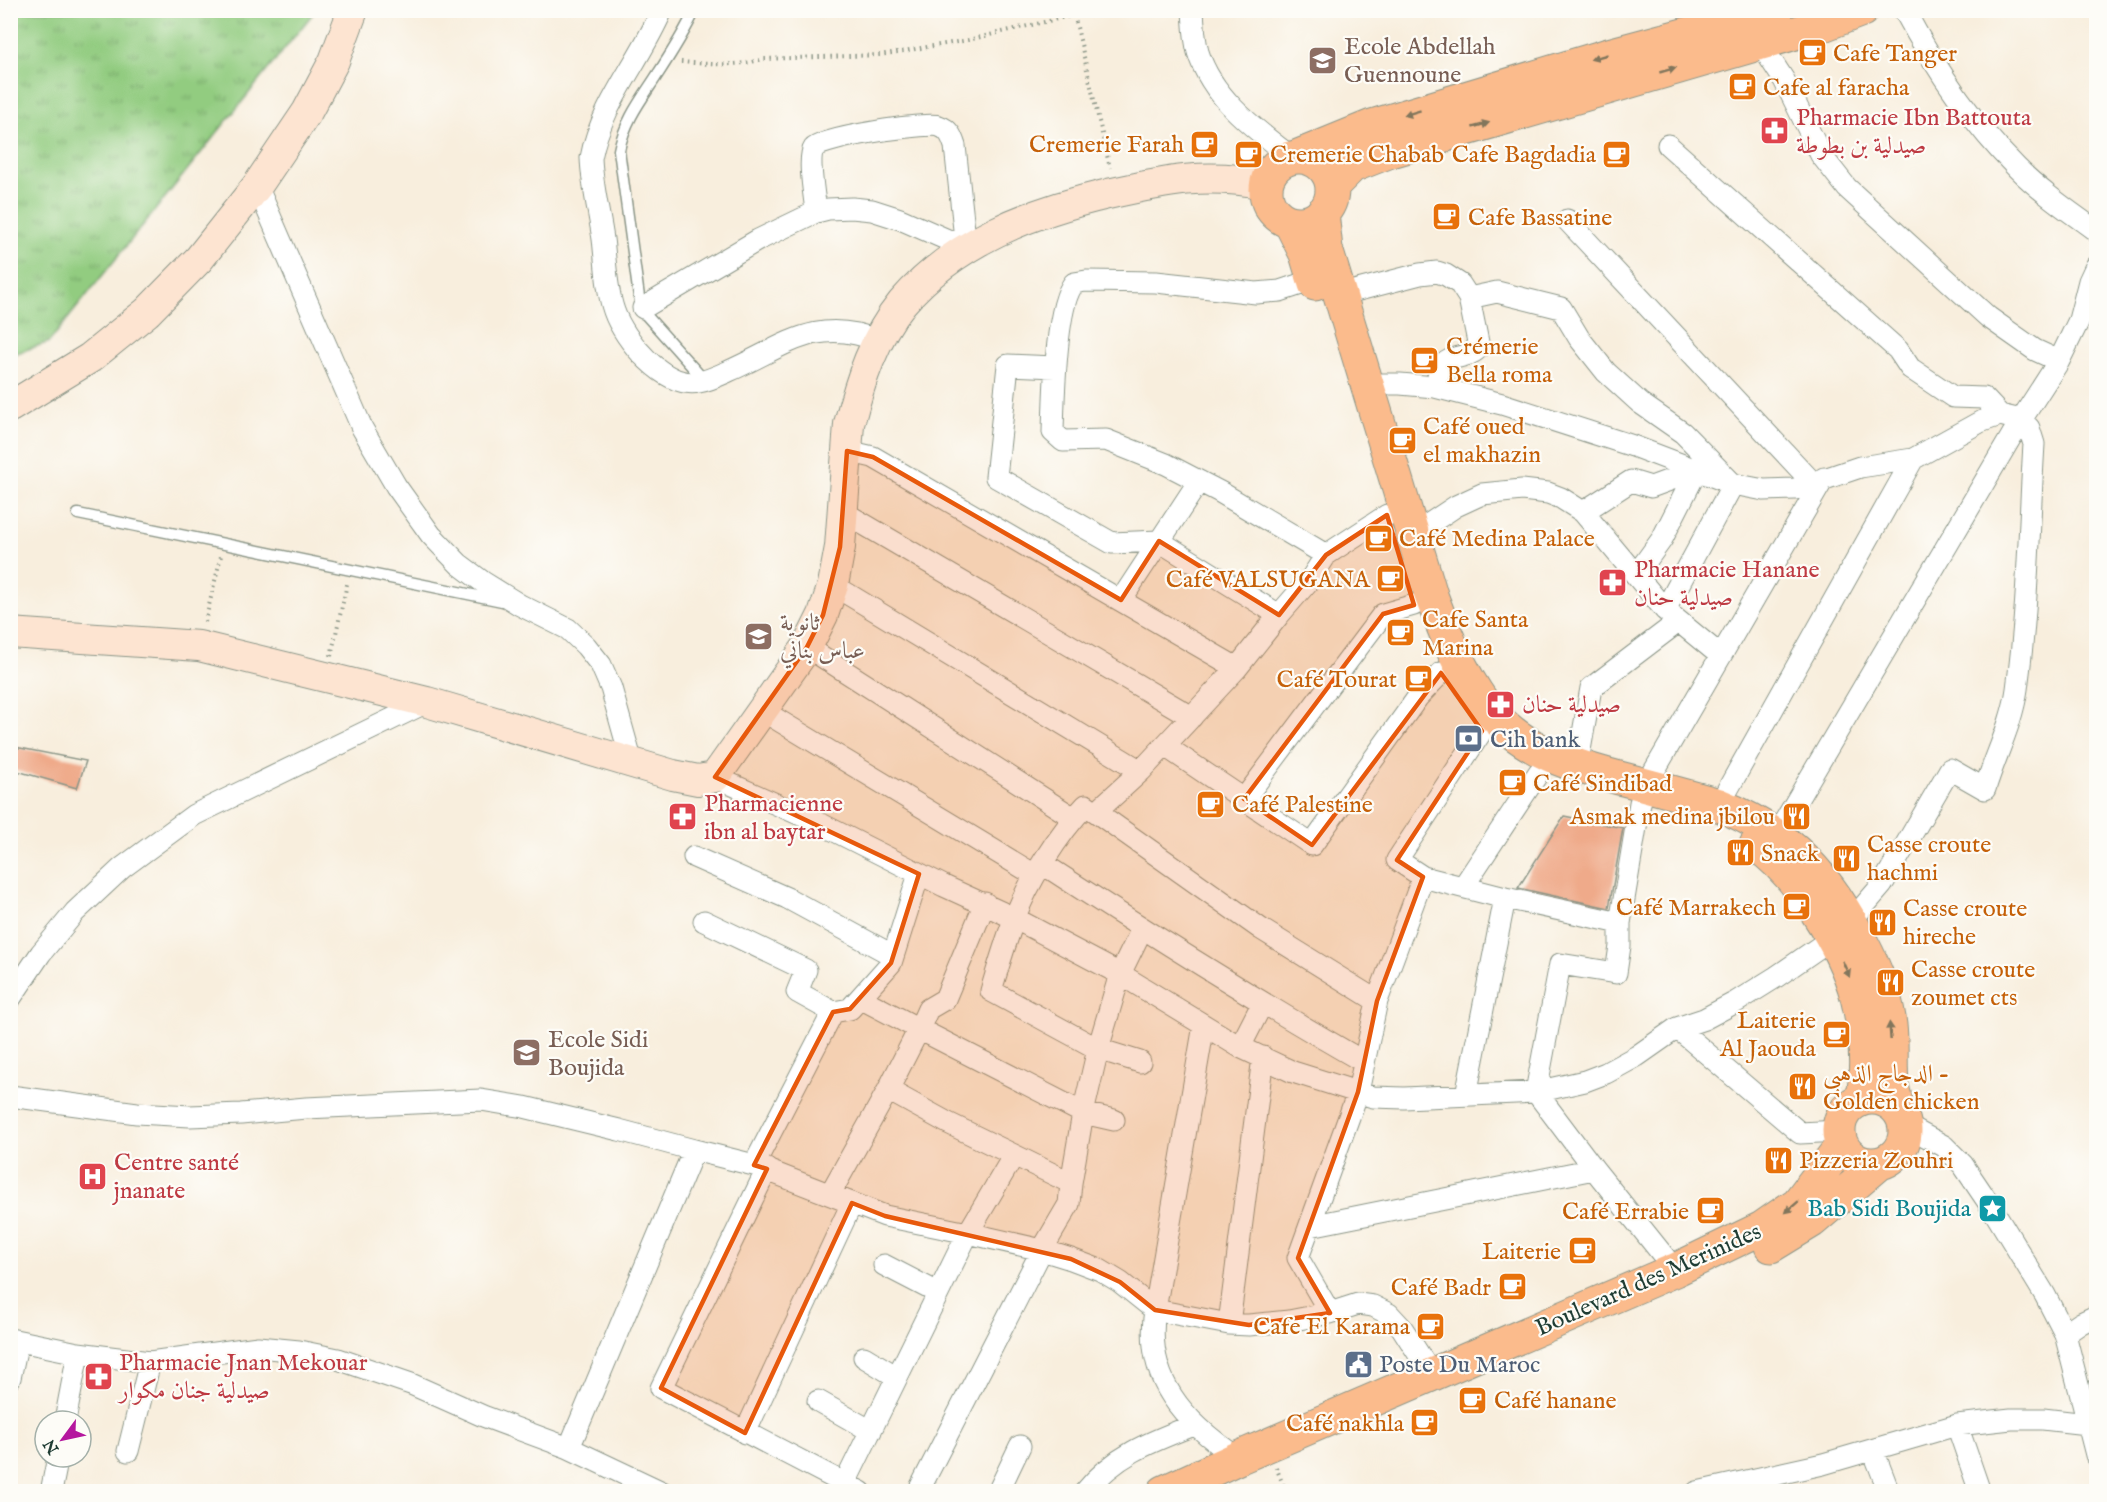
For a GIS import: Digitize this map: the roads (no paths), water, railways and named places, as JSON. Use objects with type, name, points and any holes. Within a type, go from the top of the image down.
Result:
[{"type":"main road","points":[[1767,19],[1352,166],[1314,219],[1305,222],[1290,222],[1281,218],[1271,208],[1267,199],[1266,184],[1272,169],[1281,162],[1372,126],[1605,56],[1767,19],[1823,24],[1862,10]]},
{"type":"main road","points":[[1294,157],[1308,158],[1317,162],[1328,175],[1326,287],[1387,514],[1414,604],[1441,673],[1461,705],[1482,730],[1510,755],[1539,772],[1575,786],[1719,805],[1777,834],[1811,864],[1831,890],[1857,998],[1864,1049],[1863,1098]]},
{"type":"main road","points":[[1290,222],[1326,287],[1366,384],[1446,637],[1464,674],[1485,705],[1520,738],[1547,755],[1723,826],[1764,850],[1870,959],[1886,1006],[1890,1031],[1892,1084],[1902,1117],[1905,1138],[1900,1150],[1891,1159],[1879,1164],[1857,1161],[1848,1154],[1840,1138],[1840,1120],[1845,1110],[1853,1103],[1863,1098],[1888,1101],[1902,1117]]},
{"type":"main road","name":"Boulevard des Merinides","points":[[1164,1491],[1675,1270],[1762,1228],[1802,1198],[1840,1138]]},
{"type":"main road","name":"Boulevard des Merinides","points":[[1211,1491],[1280,1478],[1774,1245],[1812,1221],[1879,1164]]},
{"type":"street","points":[[10,407],[90,358],[147,312],[199,259],[257,186],[307,112],[334,61],[352,10]]},
{"type":"street","points":[[662,10],[654,29],[602,118],[594,139],[591,158],[608,288],[618,320],[645,356],[669,377],[684,383],[704,380],[739,367],[809,334],[849,331],[859,332],[879,340]]},
{"type":"street","points":[[1193,10],[1198,50],[1214,84],[1244,120],[1294,157]]},
{"type":"street","points":[[1904,10],[1944,76],[1999,148],[2030,180],[2097,231]]},
{"type":"street","points":[[1767,19],[1788,87],[1821,155],[1847,188],[1988,317],[2035,350],[2059,361]]},
{"type":"street","points":[[816,212],[812,160],[813,149],[816,145],[853,135],[930,124],[939,126],[951,135],[955,146],[966,248]]},
{"type":"street","points":[[10,633],[199,646],[428,702],[673,775],[698,780],[715,777],[821,824],[919,874],[985,903],[1120,974],[1240,1047],[1293,1072],[1373,1097],[1404,1098],[1536,1092],[1585,1081],[1606,1073],[1637,1056],[1677,1028],[1704,1019],[1736,1002],[1776,977],[1841,930],[1882,885],[1950,770],[1985,789],[2006,729],[2016,691],[2025,599],[2034,444],[2029,428],[1984,398],[1953,398],[1910,368],[1898,351],[1668,145]]},
{"type":"street","points":[[715,777],[807,647],[823,615],[833,585],[840,547],[849,424],[853,407],[868,361],[888,322],[902,303],[924,281],[966,248],[1004,227],[1065,204],[1175,180],[1209,177],[1266,184]]},
{"type":"street","points":[[257,186],[362,428],[396,486],[431,535],[459,564],[520,605],[568,629],[585,646],[601,665],[611,688],[632,763]]},
{"type":"street","points":[[643,308],[758,240],[816,212],[828,209],[872,210],[900,219],[966,248]]},
{"type":"street","points":[[1567,220],[1819,481]]},
{"type":"street","points":[[1777,834],[2011,417],[2059,361],[2079,320],[2089,281],[2097,266]]},
{"type":"street","points":[[1326,555],[1220,492],[1166,464],[1106,440],[1063,441],[1057,437],[1053,432],[1055,367],[1065,298],[1074,283],[1086,281],[1156,282],[1256,293],[1437,273],[1453,278],[1469,298],[1479,347],[1473,354],[1454,358],[1444,364],[1435,387]]},
{"type":"street","points":[[1469,298],[1497,292],[1561,308],[1579,338],[1606,372],[1640,403],[1683,433],[1733,484]]},
{"type":"street","points":[[1055,367],[1008,365],[996,477],[1113,543],[1159,541],[1279,615]]},
{"type":"street","points":[[1366,384],[1435,387],[1568,424],[1733,484],[1764,490],[1785,491],[1860,467],[1913,459],[1980,422],[2011,417]]},
{"type":"street","points":[[847,451],[873,457],[1238,668]]},
{"type":"street","points":[[1719,805],[1913,459]]},
{"type":"street","points":[[1583,512],[1630,481],[1651,487],[1697,470]]},
{"type":"street","points":[[1636,575],[1662,539],[1697,470]]},
{"type":"street","points":[[1121,600],[1199,481]]},
{"type":"street","points":[[1675,1270],[1536,1092],[1560,964],[1616,973],[1620,946],[1620,923],[1643,794],[1819,481]]},
{"type":"street","points":[[1577,767],[1591,688],[1672,616],[1733,484]]},
{"type":"street","points":[[1414,534],[1456,506],[1482,495],[1522,490],[1548,493],[1561,498],[1583,512],[1672,616],[1721,656]]},
{"type":"street","points":[[843,512],[1192,717]]},
{"type":"street","points":[[1096,812],[1141,771],[1238,668],[1279,615],[1312,578],[1326,555],[1387,514]]},
{"type":"street","points":[[833,585],[1141,771]]},
{"type":"street","points":[[1244,799],[1383,614],[1414,604]]},
{"type":"street","points":[[807,647],[1074,818]]},
{"type":"street","points":[[1165,746],[1312,845],[1418,697],[1441,673]]},
{"type":"street","points":[[10,999],[41,953],[75,912],[122,868],[194,815],[428,702]]},
{"type":"street","points":[[763,711],[1142,929],[1262,1004],[1364,1062]]},
{"type":"street","points":[[1482,730],[1397,860],[1422,877],[1504,898],[1620,923]]},
{"type":"street","points":[[1463,887],[1539,772]]},
{"type":"street","points":[[1140,1062],[1098,1049],[991,991],[1014,918],[1039,869],[1074,818],[1086,805],[1260,929],[1377,1001]]},
{"type":"street","points":[[694,857],[787,898],[892,954]]},
{"type":"street","points":[[704,921],[806,970],[797,992],[833,1012],[850,1009],[891,963],[919,874]]},
{"type":"street","points":[[1330,1313],[1298,1258],[1358,1092],[1377,1001],[1422,877]]},
{"type":"street","points":[[1466,1095],[1504,898]]},
{"type":"street","points":[[830,1194],[888,1090],[928,1009],[945,999],[985,903]]},
{"type":"street","points":[[918,1491],[1042,1250],[1069,1204],[1083,1113],[1098,1049],[1120,974],[1142,929]]},
{"type":"street","points":[[860,998],[1083,1113],[1114,1120]]},
{"type":"street","points":[[1240,1047],[1262,1004]]},
{"type":"street","points":[[833,1012],[661,1388],[853,1487],[871,1431],[897,1377],[968,1233],[1014,1155]]},
{"type":"street","points":[[1204,1025],[1152,1337],[1159,1370],[1170,1394],[1194,1425],[1238,1458]]},
{"type":"street","points":[[1677,1028],[1800,1133],[1840,1138]]},
{"type":"street","points":[[1229,1324],[1263,1057]]},
{"type":"street","points":[[888,1090],[948,1124],[1071,1183]]},
{"type":"street","points":[[10,1096],[137,1113],[190,1116],[481,1100],[524,1107],[761,1167],[885,1216],[1042,1250],[1100,1270],[1120,1282],[1155,1310],[1229,1324],[1270,1323],[1330,1313],[1358,1304],[1373,1306],[1389,1314],[1402,1328],[1432,1375]]},
{"type":"street","points":[[1902,1117],[1944,1146],[1963,1165],[2035,1277],[2065,1334],[2092,1424],[2097,1455]]},
{"type":"street","points":[[569,1448],[694,1150]]},
{"type":"street","points":[[1310,1226],[1594,1169]]},
{"type":"street","points":[[745,1433],[852,1203]]},
{"type":"street","points":[[884,1265],[938,1293]]},
{"type":"street","points":[[2065,1334],[2097,1316]]},
{"type":"street","points":[[10,1378],[14,1340],[78,1353],[150,1362],[258,1347],[299,1351],[338,1359],[411,1384],[483,1416],[569,1448],[662,1491]]},
{"type":"street","points":[[66,1409],[78,1353]]},
{"type":"street","points":[[864,1357],[897,1377]]},
{"type":"street","points":[[128,1451],[150,1362]]},
{"type":"street","points":[[818,1401],[871,1431]]},
{"type":"street","points":[[1697,1491],[1781,1483],[1873,1450],[1957,1425],[2011,1419],[2043,1419],[2092,1424]]},
{"type":"street","points":[[1085,1491],[1115,1461],[1144,1444],[1194,1425]]},
{"type":"street","points":[[1957,1425],[1980,1491]]},
{"type":"street","points":[[998,1491],[1020,1446]]},
{"type":"street","points":[[1873,1450],[1889,1491]]},
{"type":"street","points":[[51,1491],[56,1469]]},
{"type":"lane","points":[[694,10],[666,61],[630,117],[619,150],[635,273],[643,308],[656,327],[704,380]]},
{"type":"lane","points":[[78,514],[520,605]]},
{"type":"place","name":"Cafe Tanger","points":[[1812,53]]},
{"type":"place","name":"Ecole Abdellah Guennoune","points":[[1323,60]]},
{"type":"place","name":"Cafe al faracha","points":[[1742,87]]},
{"type":"place","name":"Pharmacie Ibn Battouta صيدلية بن بطوطة","points":[[1775,131]]},
{"type":"place","name":"Cremerie Farah","points":[[1205,144]]},
{"type":"place","name":"Cremerie Chabab","points":[[1249,154]]},
{"type":"place","name":"Cafe Bagdadia","points":[[1617,154]]},
{"type":"place","name":"Cafe Bassatine","points":[[1447,217]]},
{"type":"place","name":"Crémerie Bella roma","points":[[1425,360]]},
{"type":"place","name":"Café oued el makhazin","points":[[1402,440]]},
{"type":"place","name":"Café Medina Palace","points":[[1378,538]]},
{"type":"place","name":"Café VALSUGANA","points":[[1391,579]]},
{"type":"place","name":"Pharmacie Hanane صيدلية حنان","points":[[1613,583]]},
{"type":"place","name":"Cafe Santa Marina","points":[[1401,633]]},
{"type":"place","name":"ثانوية عباس بناني","points":[[759,636]]},
{"type":"place","name":"Café Tourat","points":[[1418,679]]},
{"type":"place","name":"صيدلية حنان","points":[[1501,704]]},
{"type":"place","name":"Cih bank","points":[[1469,739]]},
{"type":"place","name":"Café Sindibad","points":[[1512,783]]},
{"type":"place","name":"Café Palestine","points":[[1211,804]]},
{"type":"place","name":"Asmak medina jbilou","points":[[1796,816]]},
{"type":"place","name":"Pharmacienne ibn al baytar","points":[[683,817]]},
{"type":"place","name":"Snack","points":[[1740,853]]},
{"type":"place","name":"Casse croute hachmi","points":[[1846,858]]},
{"type":"place","name":"Café Marrakech","points":[[1797,907]]},
{"type":"place","name":"Casse croute hireche","points":[[1882,922]]},
{"type":"place","name":"Casse croute zoumet cts","points":[[1890,983]]},
{"type":"place","name":"Laiterie Al Jaouda","points":[[1837,1034]]},
{"type":"place","name":"Ecole Sidi Boujida","points":[[527,1053]]},
{"type":"place","name":"الدجاج الذهبي - Golden chicken","points":[[1802,1087]]},
{"type":"place","name":"Pizzeria Zouhri","points":[[1778,1160]]},
{"type":"place","name":"Centre santé jnanate","points":[[93,1176]]},
{"type":"place","name":"Bab Sidi Boujida","points":[[1992,1208]]},
{"type":"place","name":"Café Errabie","points":[[1710,1211]]},
{"type":"place","name":"Laiterie","points":[[1582,1251]]},
{"type":"place","name":"Café Badr","points":[[1512,1287]]},
{"type":"place","name":"Cafe El Karama","points":[[1431,1326]]},
{"type":"place","name":"Poste Du Maroc","points":[[1358,1364]]},
{"type":"place","name":"Pharmacie Jnan Mekouar صيدلية جنان مكوار","points":[[98,1376]]},
{"type":"place","name":"Café hanane","points":[[1473,1400]]},
{"type":"place","name":"Café nakhla","points":[[1425,1423]]}]
